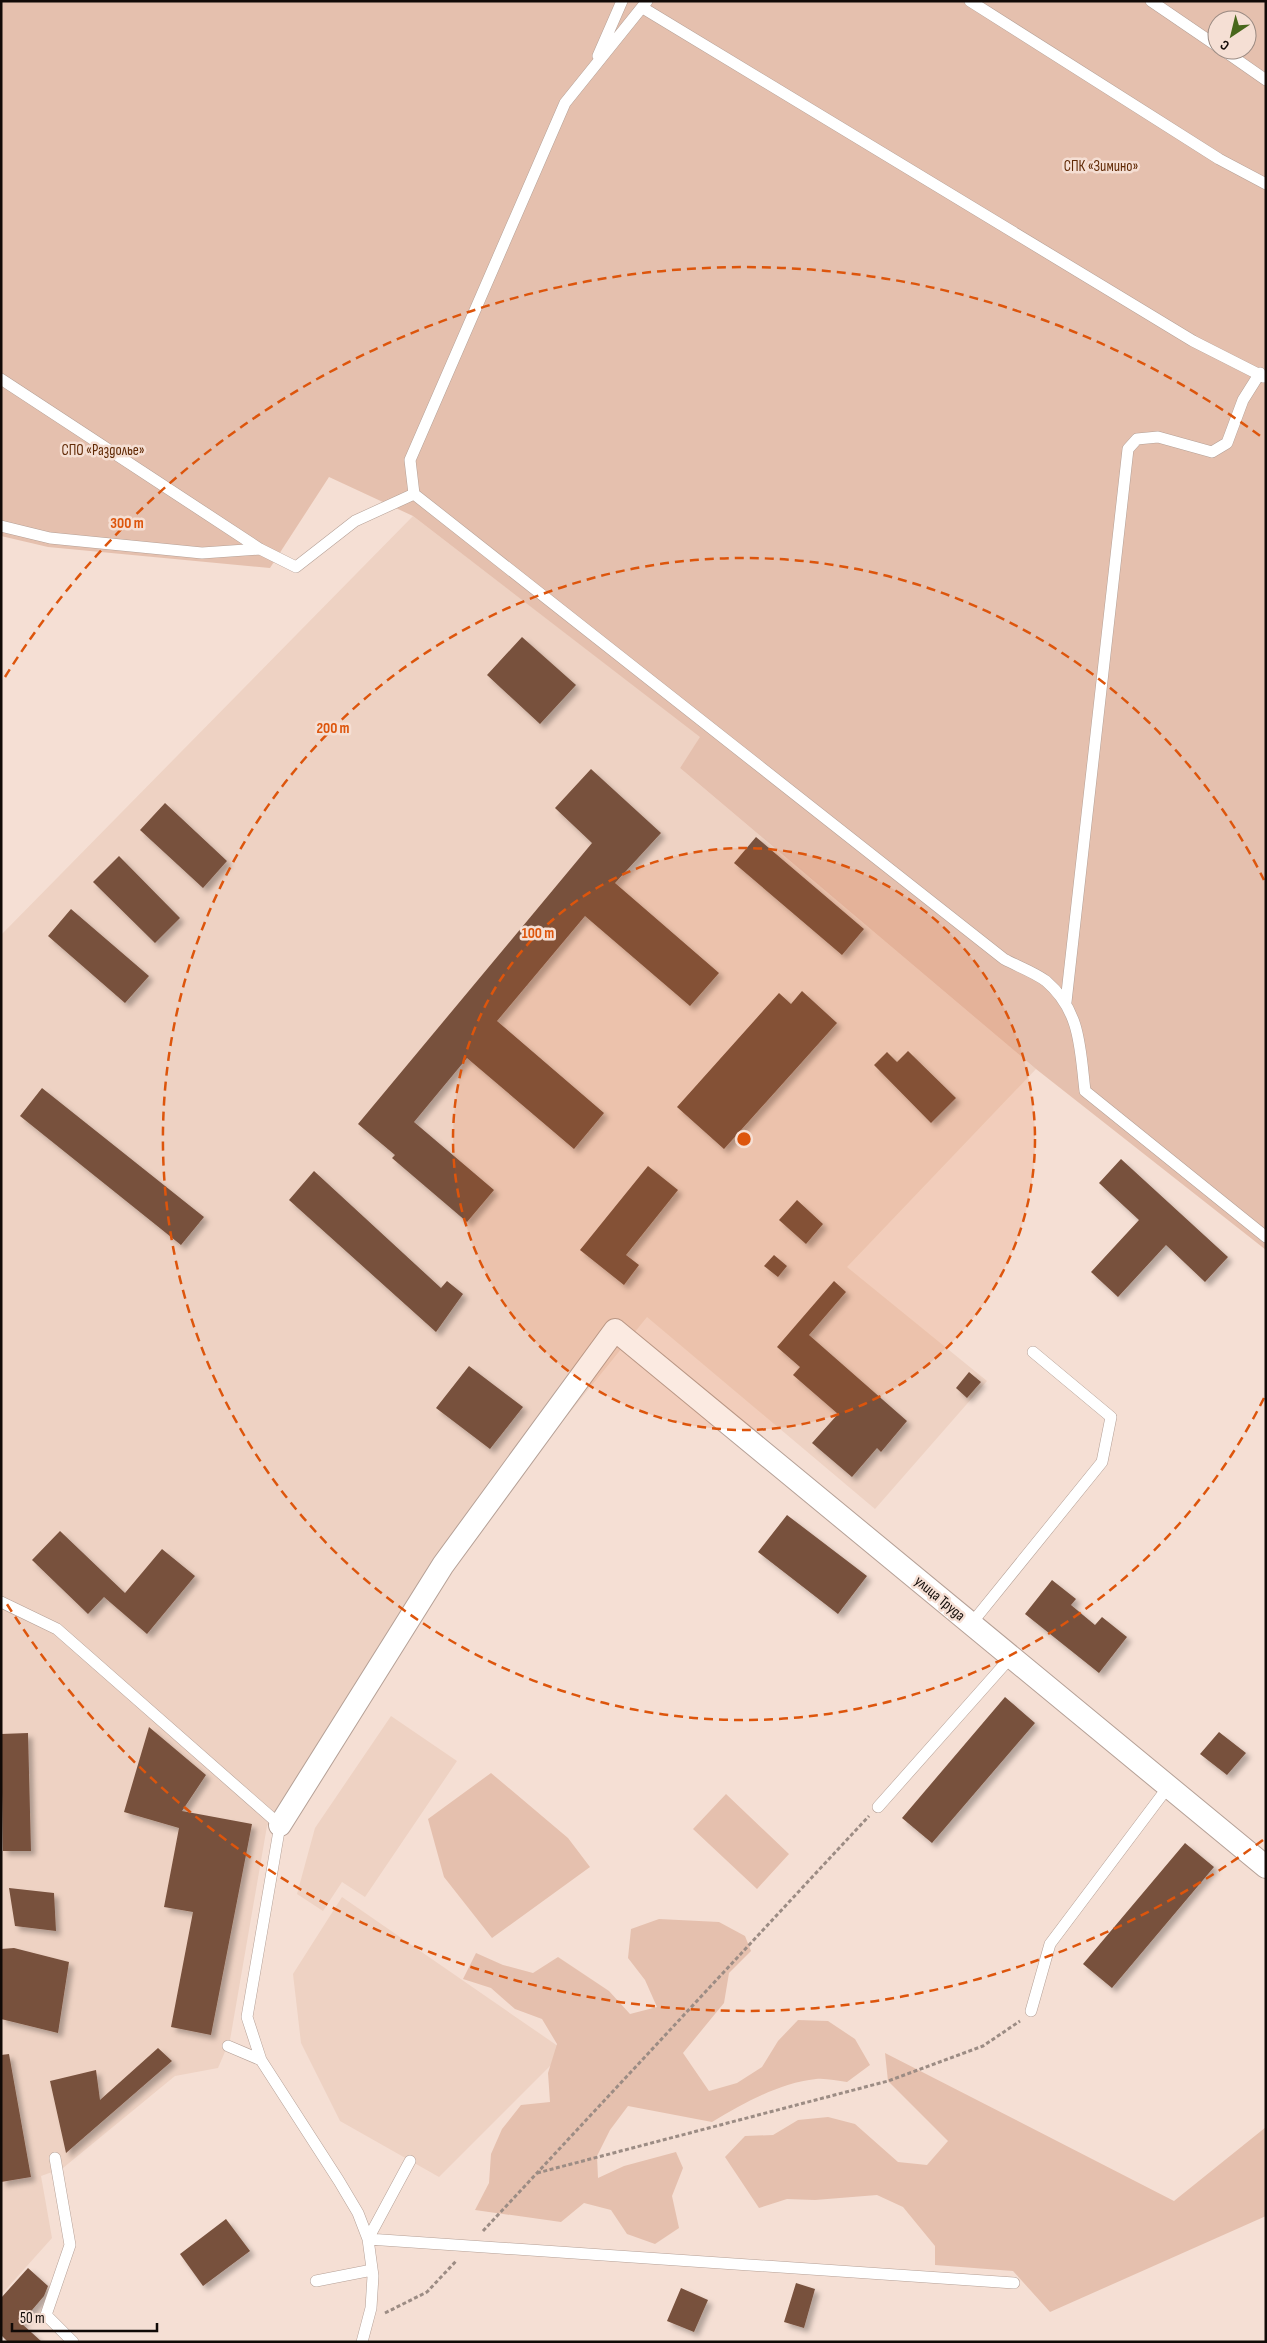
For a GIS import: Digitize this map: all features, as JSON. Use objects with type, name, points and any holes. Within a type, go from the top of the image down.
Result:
[{"type":"street","name":"улица Труда","points":[[280,1825],[443,1565],[615,1330],[1266,1867]]},
{"type":"lane","points":[[593,67],[622,1]]},
{"type":"lane","points":[[970,1],[984,5],[1219,159],[1266,184]]},
{"type":"lane","points":[[1151,1],[1207,39]]},
{"type":"lane","points":[[1066,1002],[1128,449],[1137,439],[1158,437],[1212,452],[1227,443],[1243,400],[1263,375],[1193,341],[645,5],[565,103],[410,460],[414,494],[1004,960],[1045,980],[1066,1002],[1078,1028],[1085,1091],[1266,1237]]},
{"type":"lane","points":[[1237,60],[1266,80]]},
{"type":"lane","points":[[1,379],[260,549],[296,567],[355,521],[414,494]]},
{"type":"lane","points":[[1,526],[50,538],[202,553],[260,549]]},
{"type":"lane","points":[[971,1624],[1102,1462],[1111,1417],[1033,1352]]},
{"type":"lane","points":[[1,1602],[57,1629],[280,1825],[247,2017],[261,2060],[339,2181],[358,2213],[368,2239],[372,2270],[371,2308],[362,2342]]},
{"type":"lane","points":[[878,1806],[1011,1657]]},
{"type":"lane","points":[[1031,2011],[1050,1944],[1168,1787]]},
{"type":"lane","points":[[228,2046],[261,2060]]},
{"type":"lane","points":[[54,2158],[70,2245],[46,2315],[73,2342]]},
{"type":"lane","points":[[368,2239],[410,2161]]},
{"type":"lane","points":[[368,2239],[1014,2283]]},
{"type":"lane","points":[[316,2280],[372,2270]]},
{"type":"path","points":[[367,2321],[427,2292],[878,1806]]},
{"type":"path","points":[[537,2174],[888,2081],[983,2046],[1031,2011]]},
{"type":"shaded area","points":[[413,516],[701,737],[680,768],[1036,1069],[847,1267],[987,1381],[875,1509],[647,1317],[498,1501],[378,1685],[364,1676],[267,1826],[230,2040],[218,2068],[175,2076],[63,2168],[41,2176],[52,2238],[1,2295],[1,935]]},
{"type":"shaded area","points":[[391,1716],[457,1761],[365,1897],[342,1882],[323,1911],[297,1894],[315,1828]]},
{"type":"shaded area","points":[[342,1897],[565,2051],[439,2177],[340,2121],[301,2043],[293,1974]]},
{"type":"green space","points":[[1,1],[1266,1],[1266,1250],[1036,1069],[680,768],[700,737],[413,516],[329,477],[270,568],[48,547],[1,536]]},
{"type":"green space","points":[[491,1773],[568,1838],[590,1867],[492,1938],[444,1877],[428,1819]]},
{"type":"green space","points":[[726,1794],[789,1854],[757,1889],[693,1829]]},
{"type":"green space","points":[[659,1919],[719,1922],[745,1936],[751,1951],[729,1973],[724,2003],[683,2053],[709,2091],[737,2083],[762,2067],[778,2041],[798,2020],[828,2021],[855,2039],[870,2065],[847,2082],[816,2079],[775,2089],[712,2122],[628,2106],[610,2130],[597,2156],[598,2178],[624,2166],[676,2152],[683,2168],[672,2196],[679,2228],[655,2244],[627,2234],[611,2210],[584,2203],[561,2222],[475,2210],[489,2183],[491,2154],[502,2129],[521,2105],[550,2102],[548,2073],[557,2044],[542,2019],[515,2009],[491,1988],[463,1979],[476,1953],[503,1965],[533,1973],[558,1957],[609,1991],[630,2014],[657,2007],[645,1980],[628,1958],[631,1929]]},
{"type":"green space","points":[[885,2053],[1174,2201],[1266,2127],[1266,2216],[1050,2312],[1013,2271],[935,2265],[935,2246],[903,2207],[877,2195],[815,2200],[787,2199],[759,2208],[725,2157],[745,2136],[773,2135],[798,2120],[828,2117],[855,2124],[898,2162],[927,2165],[948,2141],[888,2081]]},
{"type":"building","points":[[522,637],[576,685],[540,724],[487,675]]},
{"type":"building","points":[[591,769],[661,833],[615,883],[719,973],[690,1006],[585,916],[497,1021],[604,1113],[574,1149],[467,1058],[414,1122],[494,1190],[467,1222],[392,1158],[395,1155],[358,1124],[592,843],[555,808]]},
{"type":"building","points":[[165,803],[227,861],[203,888],[140,830]]},
{"type":"building","points":[[756,837],[864,929],[842,955],[734,863]]},
{"type":"building","points":[[119,856],[180,918],[155,943],[93,882]]},
{"type":"building","points":[[71,909],[149,976],[125,1003],[48,936]]},
{"type":"building","points":[[802,991],[837,1023],[724,1149],[677,1107],[779,993],[791,1004]]},
{"type":"building","points":[[908,1051],[956,1098],[931,1123],[874,1065],[887,1052],[897,1062]]},
{"type":"building","points":[[42,1088],[204,1217],[181,1245],[20,1116]]},
{"type":"building","points":[[1121,1159],[1228,1257],[1205,1282],[1166,1245],[1118,1297],[1091,1272],[1139,1220],[1099,1183]]},
{"type":"building","points":[[648,1166],[678,1190],[626,1255],[639,1265],[624,1285],[580,1250]]},
{"type":"building","points":[[314,1171],[441,1288],[447,1281],[463,1294],[436,1332],[289,1200]]},
{"type":"building","points":[[797,1200],[823,1224],[806,1244],[779,1220]]},
{"type":"building","points":[[774,1255],[787,1266],[778,1277],[764,1266]]},
{"type":"building","points":[[834,1281],[846,1292],[809,1335],[907,1421],[881,1452],[877,1448],[852,1477],[812,1443],[838,1414],[793,1375],[800,1367],[777,1347]]},
{"type":"building","points":[[469,1366],[523,1407],[490,1449],[436,1408]]},
{"type":"building","points":[[969,1372],[981,1382],[967,1398],[956,1388]]},
{"type":"building","points":[[787,1515],[867,1576],[838,1614],[758,1552]]},
{"type":"building","points":[[60,1531],[125,1593],[162,1549],[195,1576],[147,1634],[104,1597],[88,1614],[32,1560]]},
{"type":"building","points":[[1052,1580],[1076,1599],[1071,1605],[1095,1625],[1102,1617],[1127,1637],[1099,1673],[1025,1614]]},
{"type":"building","points":[[1005,1697],[1035,1723],[932,1843],[902,1818]]},
{"type":"building","points":[[149,1727],[206,1775],[182,1811],[252,1824],[211,2035],[171,2027],[193,1912],[164,1907],[179,1828],[124,1812]]},
{"type":"building","points":[[1219,1732],[1246,1753],[1227,1775],[1200,1754]]},
{"type":"building","points":[[28,1733],[31,1851],[3,1851],[1,1734]]},
{"type":"building","points":[[1185,1843],[1214,1867],[1112,1988],[1083,1964]]},
{"type":"building","points":[[9,1888],[54,1893],[56,1931],[15,1926]]},
{"type":"building","points":[[14,1948],[69,1962],[58,2033],[1,2019],[1,1949]]},
{"type":"building","points":[[158,2048],[172,2061],[66,2153],[50,2081],[96,2070],[100,2100]]},
{"type":"building","points":[[9,2054],[31,2177],[1,2182],[1,2055]]},
{"type":"building","points":[[226,2219],[250,2251],[203,2286],[180,2254]]},
{"type":"building","points":[[28,2268],[48,2286],[44,2296],[21,2323],[42,2342],[8,2342],[1,2335],[1,2298]]},
{"type":"building","points":[[796,2283],[815,2289],[804,2328],[784,2322]]},
{"type":"building","points":[[681,2288],[708,2300],[694,2332],[667,2321]]},
{"type":"park label","name":"СПК «Зимино»","points":[[1101,166]]},
{"type":"park label","name":"СПО «Раздолье»","points":[[103,450]]}]
